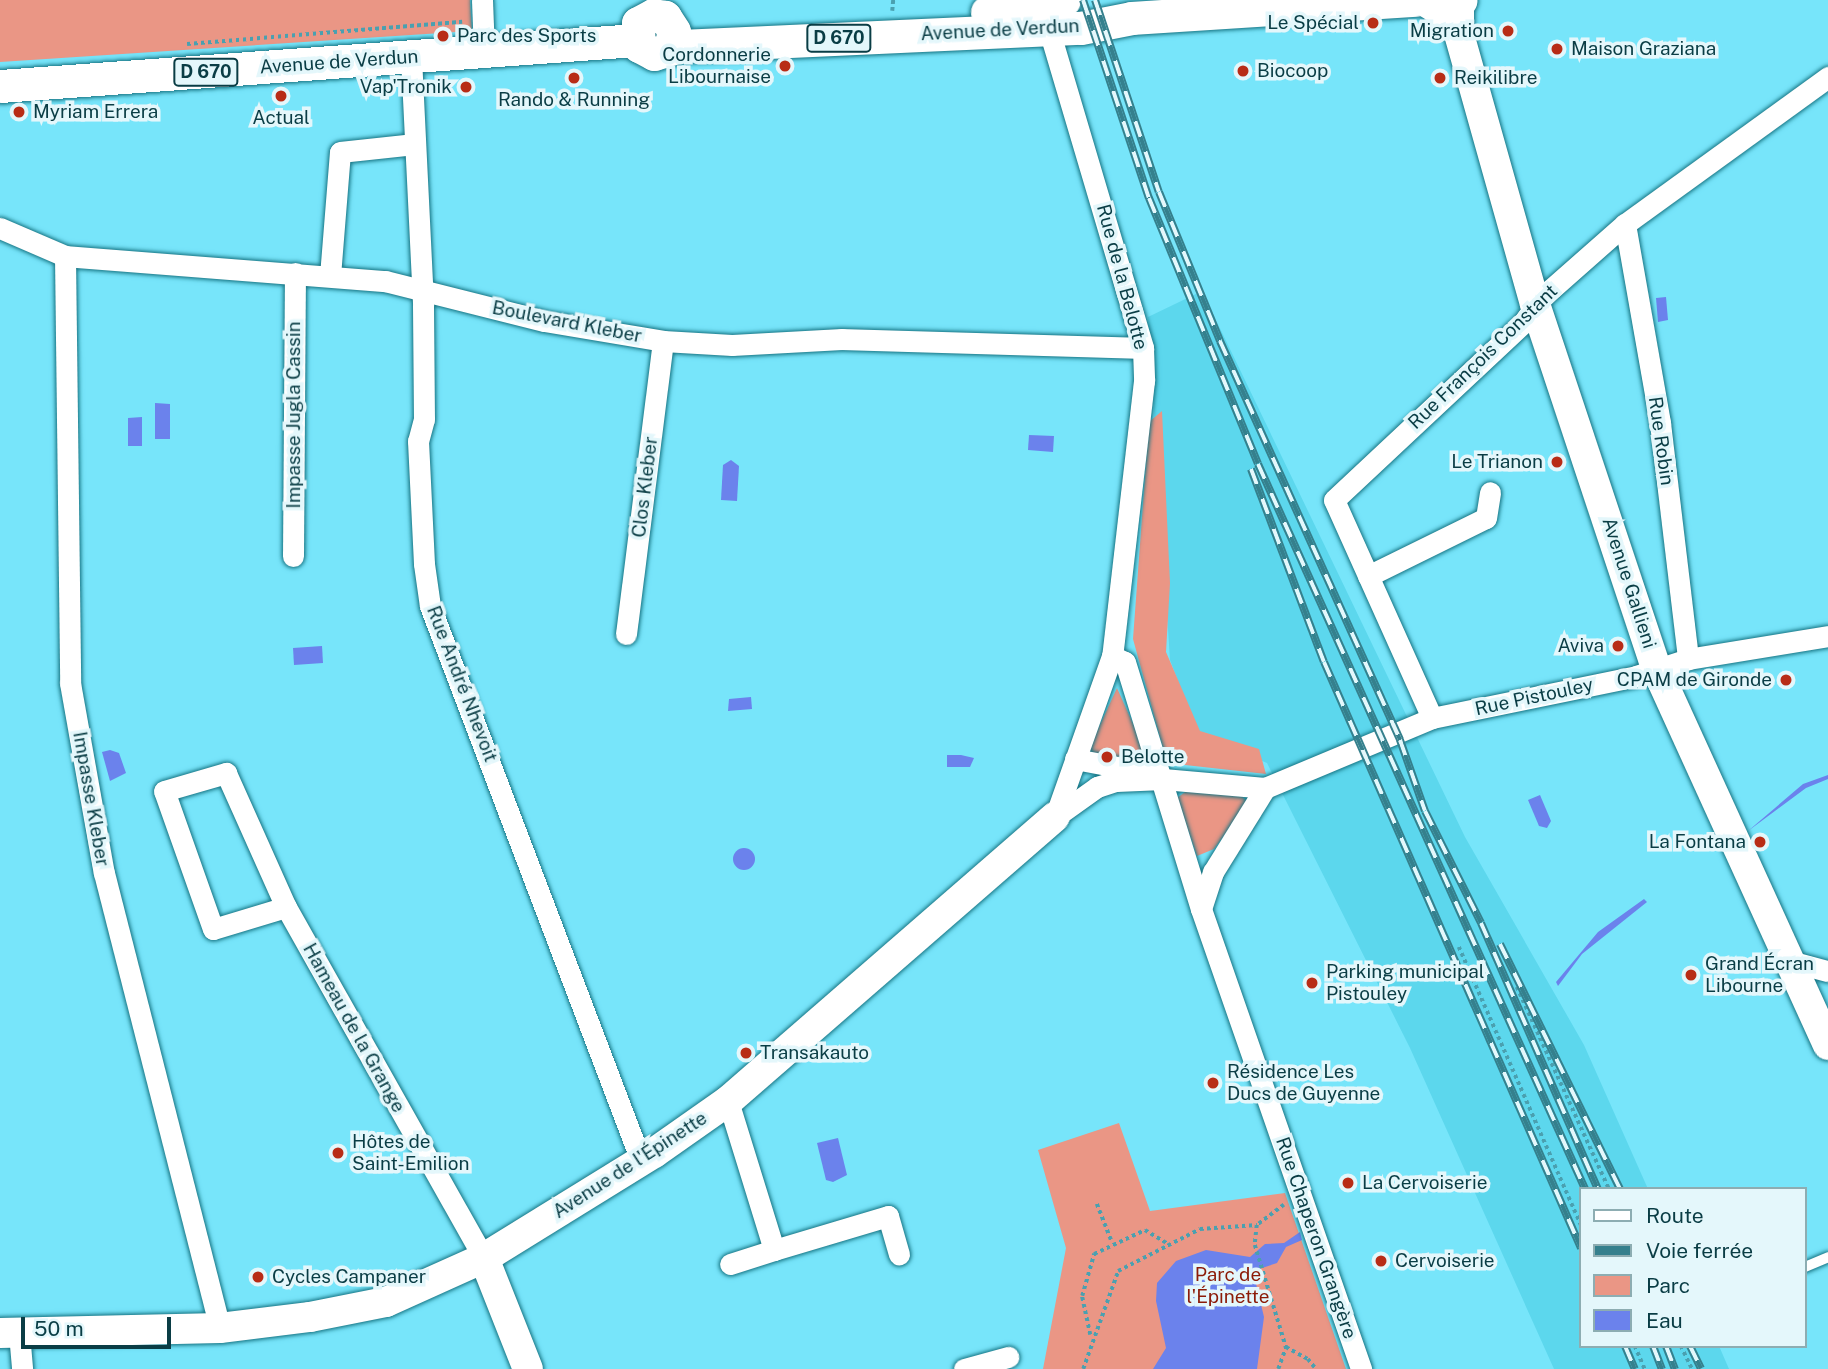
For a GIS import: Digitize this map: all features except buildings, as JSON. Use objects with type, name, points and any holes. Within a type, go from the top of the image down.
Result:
[{"type":"main road","name":"Avenue de Verdun","points":[[657,26],[764,28],[890,23],[1064,0]]},
{"type":"main road","name":"Avenue de Verdun","points":[[0,86],[484,52],[657,26],[1049,30],[1132,18],[1439,2]]},
{"type":"street","name":"Avenue Gallieni","points":[[1439,2],[1477,102],[1535,304],[1657,670],[1790,961],[1824,1023]]},
{"type":"street","points":[[483,6],[484,52]]},
{"type":"street","name":"Rue de la Belotte","points":[[1049,30],[1143,348],[1144,381],[1112,656],[1055,817]]},
{"type":"street","name":"Rue André Nhevoit","points":[[411,57],[422,290],[424,419],[418,441],[424,564],[430,606],[641,1161]]},
{"type":"street","name":"Rue François Constant","points":[[1432,718],[1334,499],[1522,323],[1535,304],[1625,224],[1828,77]]},
{"type":"street","points":[[330,276],[340,152],[415,144]]},
{"type":"street","name":"Rue Robin","points":[[1625,224],[1660,423],[1688,659]]},
{"type":"street","name":"Boulevard Kleber","points":[[0,228],[65,256],[330,276],[422,290],[544,321],[663,341],[732,345],[842,339],[1143,348]]},
{"type":"street","name":"Impasse Kleber","points":[[65,256],[70,683],[104,873],[220,1328]]},
{"type":"street","name":"Impasse Jugla Cassin","points":[[293,556],[295,273]]},
{"type":"street","name":"Clos Kleber","points":[[626,634],[663,341]]},
{"type":"street","points":[[1368,576],[1486,518],[1490,492]]},
{"type":"street","name":"Rue Pistouley","points":[[1405,727],[1432,718],[1657,670],[1688,659],[1828,636]]},
{"type":"street","points":[[1112,656],[1125,662],[1163,779]]},
{"type":"street","name":"Avenue de l'Épinette","points":[[10,1333],[220,1328],[386,1302],[484,1258],[641,1161],[728,1101],[1055,817],[1097,787],[1135,778],[1265,788],[1405,727]]},
{"type":"street","name":"Avenue de l'Épinette","points":[[1075,759],[1163,779]]},
{"type":"street","name":"Hameau de la Grange","points":[[286,907],[213,929],[163,791],[226,773],[286,907],[484,1258]]},
{"type":"street","name":"Rue Chaperon Grangère","points":[[1163,779],[1201,909],[1361,1369]]},
{"type":"street","points":[[1201,909],[1213,872],[1265,788]]},
{"type":"street","points":[[1790,961],[1828,971]]},
{"type":"street","points":[[728,1101],[774,1250]]},
{"type":"street","points":[[730,1264],[888,1216],[899,1254]]},
{"type":"street","points":[[484,1258],[528,1369]]},
{"type":"street","points":[[10,1333],[22,1369]]},
{"type":"street","points":[[964,1369],[1008,1357]]},
{"type":"lane","points":[[1807,1267],[1828,1257]]},
{"type":"path","points":[[1459,947],[1580,1223]]},
{"type":"path","points":[[1517,987],[1608,1187]]},
{"type":"path","points":[[1083,1369],[1091,1337],[1118,1271],[1200,1229],[1257,1225],[1300,1195]]},
{"type":"path","points":[[1097,1204],[1112,1242]]},
{"type":"path","points":[[1257,1225],[1255,1245],[1286,1347],[1278,1369]]},
{"type":"path","points":[[1091,1337],[1082,1296],[1094,1254],[1112,1242],[1145,1230],[1168,1244]]},
{"type":"path","points":[[1286,1347],[1308,1359],[1316,1369]]},
{"type":"path","points":[[1635,1348],[1644,1369]]},
{"type":"path","points":[[1682,1348],[1692,1369]]},
{"type":"shaded area","points":[[1202,291],[1465,837],[1584,1045],[1647,1187],[1580,1187],[1580,1348],[1720,1348],[1729,1369],[1554,1369],[1410,1048],[1267,763],[1198,734],[1170,660],[1148,317]]},
{"type":"green space","points":[[0,0],[470,0],[472,31],[0,62]]},
{"type":"green space","points":[[1162,411],[1170,583],[1166,652],[1200,731],[1259,749],[1266,774],[1167,763],[1133,639],[1149,422]]},
{"type":"green space","points":[[1117,688],[1151,764],[1086,755]]},
{"type":"green space","points":[[1189,789],[1241,795],[1248,803],[1214,849],[1197,856],[1177,798]]},
{"type":"green space","name":"Parc de l'Épinette","points":[[1119,1123],[1150,1211],[1285,1193],[1346,1369],[1043,1369],[1066,1248],[1038,1150]]},
{"type":"water","points":[[1666,297],[1668,320],[1658,322],[1656,298]]},
{"type":"water","points":[[155,403],[170,404],[170,439],[155,439]]},
{"type":"water","points":[[142,417],[142,446],[128,446],[128,418]]},
{"type":"water","points":[[1029,435],[1054,436],[1053,452],[1028,450]]},
{"type":"water","points":[[731,460],[739,466],[737,501],[721,500],[723,465]]},
{"type":"water","points":[[322,646],[323,663],[294,665],[293,648]]},
{"type":"water","points":[[751,697],[752,709],[728,711],[729,699]]},
{"type":"water","points":[[110,750],[119,753],[126,773],[110,781],[102,752]]},
{"type":"water","points":[[947,755],[974,758],[970,767],[947,767]]},
{"type":"water","points":[[1828,775],[1828,779],[1806,788],[1748,831],[1803,784]]},
{"type":"water","points":[[1540,795],[1551,821],[1547,828],[1539,826],[1528,800]]},
{"type":"water","points":[[744,848],[754,855],[755,859],[748,869],[744,870],[734,863],[733,859],[740,849]]},
{"type":"water","points":[[1644,899],[1647,902],[1582,954],[1558,986],[1556,982],[1598,932]]},
{"type":"water","points":[[838,1138],[847,1175],[833,1182],[826,1180],[817,1143]]},
{"type":"water","points":[[1300,1232],[1302,1240],[1286,1247],[1277,1263],[1253,1271],[1264,1317],[1257,1369],[1153,1369],[1166,1348],[1156,1301],[1157,1283],[1176,1261],[1206,1250],[1250,1257],[1265,1244],[1284,1243]]},
{"type":"railway","points":[[1083,0],[1149,198],[1258,464],[1584,1187]]},
{"type":"railway","points":[[1095,0],[1159,192],[1220,341],[1400,740],[1425,811],[1481,923],[1597,1187]]},
{"type":"railway","points":[[1251,469],[1324,662],[1580,1246]]},
{"type":"railway","points":[[1500,944],[1619,1187]]},
{"type":"railway","points":[[1626,1348],[1635,1369]]},
{"type":"railway","points":[[1654,1348],[1662,1369]]},
{"type":"railway","points":[[1667,1348],[1675,1369]]},
{"type":"railway","points":[[1691,1348],[1701,1369]]},
{"type":"place","name":"Le Spécial","points":[[1373,23]]},
{"type":"place","name":"Migration","points":[[1508,31]]},
{"type":"place","name":"Parc des Sports","points":[[443,36]]},
{"type":"place","name":"Maison Graziana","points":[[1557,49]]},
{"type":"place","name":"Cordonnerie Libournaise","points":[[785,66]]},
{"type":"place","name":"Biocoop","points":[[1243,71]]},
{"type":"place","name":"Rando & Running","points":[[574,78]]},
{"type":"place","name":"Reikilibre","points":[[1440,78]]},
{"type":"place","name":"Vap'Tronik","points":[[466,87]]},
{"type":"place","name":"Actual","points":[[281,96]]},
{"type":"place","name":"Myriam Errera","points":[[19,112]]},
{"type":"place","name":"Le Trianon","points":[[1557,462]]},
{"type":"place","name":"Aviva","points":[[1618,646]]},
{"type":"place","name":"CPAM de Gironde","points":[[1786,680]]},
{"type":"place","name":"Belotte","points":[[1107,757]]},
{"type":"place","name":"La Fontana","points":[[1760,842]]},
{"type":"place","name":"Grand Écran Libourne","points":[[1691,975]]},
{"type":"place","name":"Parking municipal Pistouley","points":[[1312,983]]},
{"type":"place","name":"Transakauto","points":[[746,1053]]},
{"type":"place","name":"Résidence Les Ducs de Guyenne","points":[[1213,1083]]},
{"type":"place","name":"Hôtes de Saint-Emilion","points":[[338,1153]]},
{"type":"place","name":"La Cervoiserie","points":[[1348,1183]]},
{"type":"place","name":"Cervoiserie","points":[[1381,1261]]},
{"type":"place","name":"Cycles Campaner","points":[[258,1277]]}]
